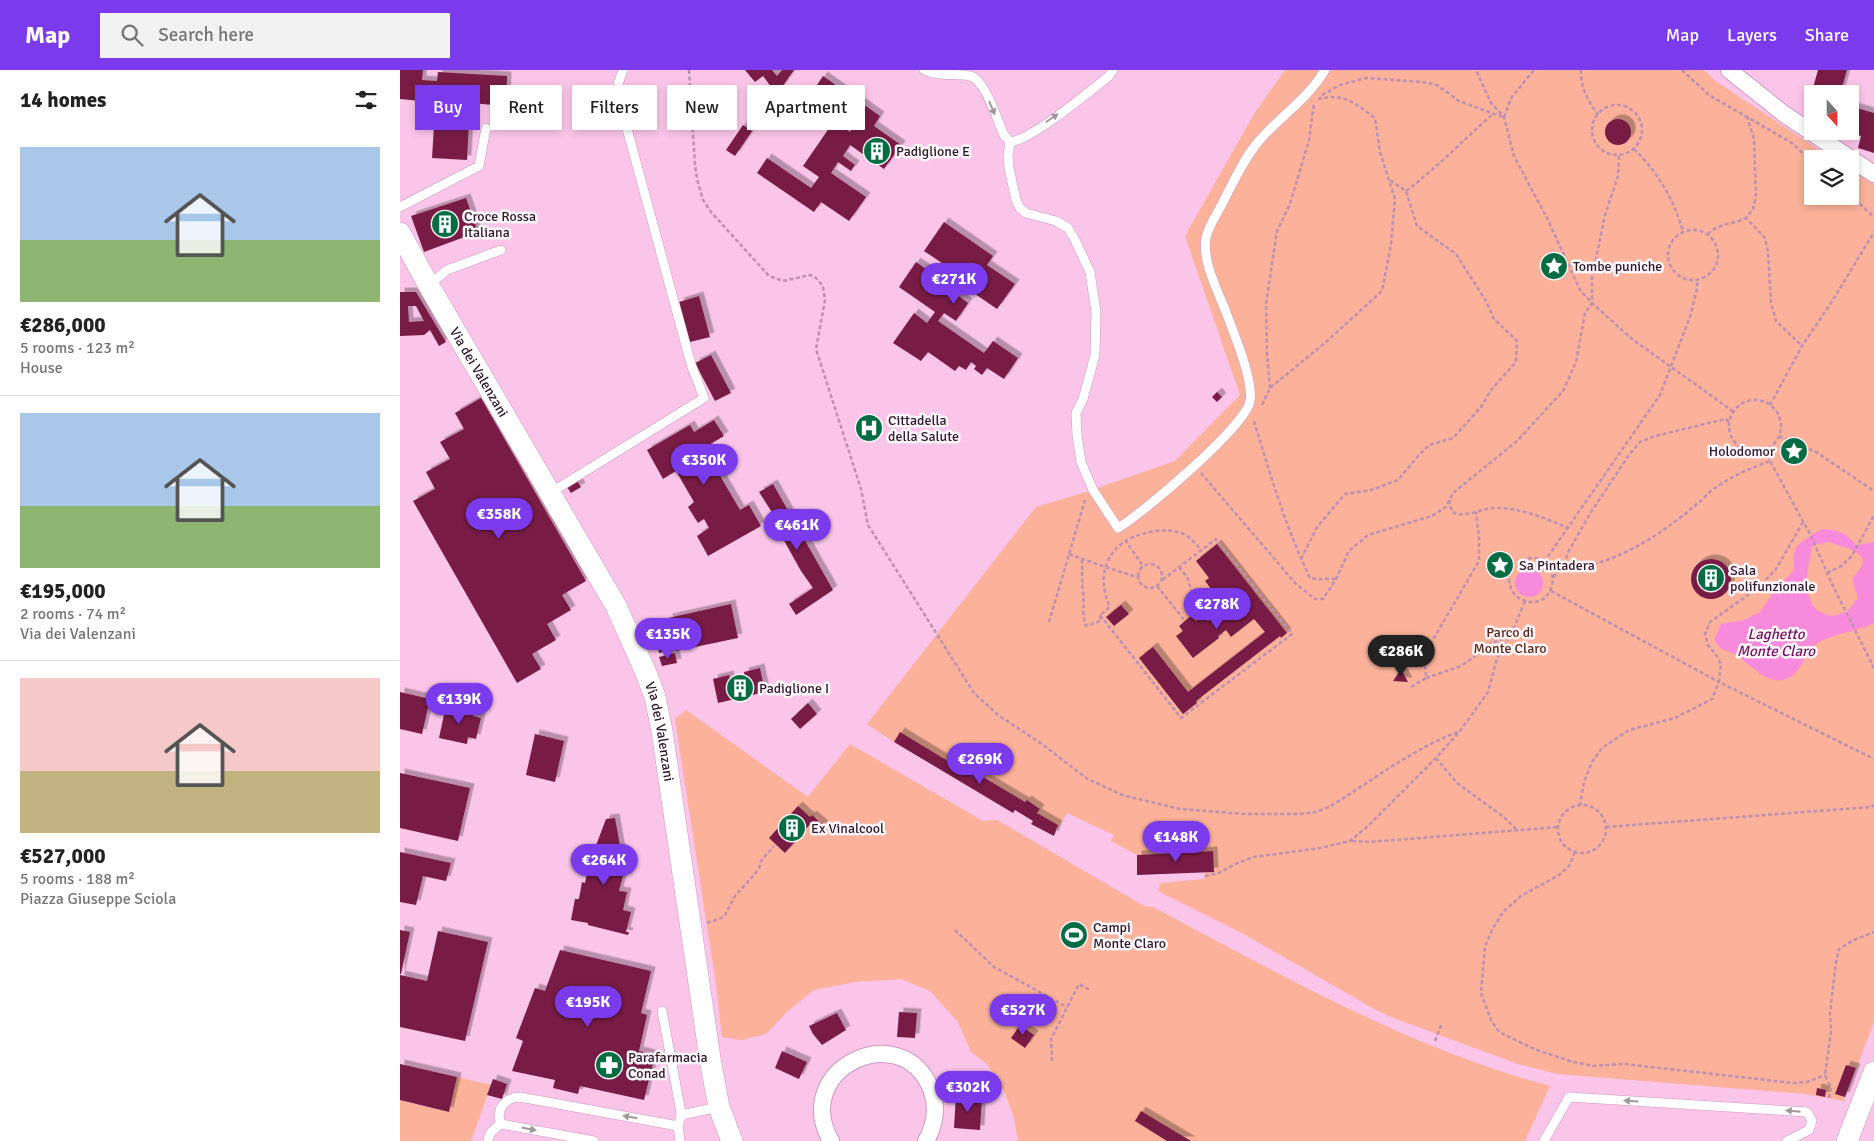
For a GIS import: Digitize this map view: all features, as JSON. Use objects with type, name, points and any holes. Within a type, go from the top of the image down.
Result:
[{"type":"street","points":[[1729,70],[1784,114],[1874,174]]},
{"type":"street","name":"Via dei Valenzani","points":[[400,232],[428,286],[616,606],[634,644],[655,697],[662,731],[711,1065],[720,1107],[732,1141]]},
{"type":"street","points":[[400,253],[428,286]]},
{"type":"street","points":[[831,1141],[822,1120],[824,1093],[830,1081],[838,1070],[848,1062],[862,1056],[877,1054],[892,1055],[906,1061],[919,1070],[928,1082],[934,1096],[936,1111],[933,1126],[926,1141]]},
{"type":"street","points":[[1847,1141],[1874,1072]]},
{"type":"lane","points":[[550,493],[704,398],[683,336],[620,103],[618,84],[623,70]]},
{"type":"lane","points":[[924,70],[932,73],[972,77],[983,86],[1004,136],[1010,142]]},
{"type":"lane","points":[[1010,142],[1016,141],[1032,132],[1062,112],[1109,76],[1113,70]]},
{"type":"lane","points":[[1010,142],[1009,168],[1016,200],[1020,208],[1026,213],[1056,221],[1068,228],[1090,272],[1096,312],[1095,355],[1083,399],[1076,413],[1077,436],[1081,462],[1090,483],[1118,528],[1141,512],[1195,466],[1245,414],[1250,401],[1250,387],[1246,369],[1211,272],[1206,250],[1206,237],[1237,175],[1258,142],[1298,103],[1325,70]]},
{"type":"lane","points":[[400,207],[479,166],[486,128]]},
{"type":"lane","points":[[428,286],[447,270],[502,250]]},
{"type":"lane","points":[[662,1011],[681,1115],[678,1126],[680,1141]]},
{"type":"lane","points":[[501,1124],[499,1118],[503,1104],[513,1097],[520,1097],[678,1126]]},
{"type":"lane","points":[[1544,1141],[1569,1097],[1807,1112],[1812,1121],[1809,1130],[1788,1141]]},
{"type":"lane","points":[[681,1115],[720,1107]]},
{"type":"lane","points":[[488,1141],[488,1137],[493,1130],[501,1124],[594,1141]]},
{"type":"path","points":[[689,70],[695,165],[698,186],[703,200],[716,218],[769,276],[783,281],[810,276],[816,278],[822,286],[825,300],[816,349],[861,489],[868,525],[952,656],[966,682],[986,705],[1086,778],[1122,795],[1180,809],[1245,814],[1300,814],[1316,812],[1329,807],[1403,759],[1442,738],[1460,731]]},
{"type":"path","points":[[1476,70],[1491,103],[1504,117],[1514,156],[1548,220],[1580,290],[1632,339],[1734,412]]},
{"type":"path","points":[[1504,117],[1511,98],[1534,70]]},
{"type":"path","points":[[1581,70],[1584,92],[1591,106],[1598,114]]},
{"type":"path","points":[[1682,70],[1709,95],[1792,144],[1804,155]]},
{"type":"path","points":[[1314,99],[1340,85],[1366,78],[1396,80],[1437,85],[1459,101],[1504,117]]},
{"type":"path","points":[[1258,412],[1270,388],[1326,342],[1382,291],[1389,264],[1394,223],[1394,199],[1380,152],[1375,118],[1347,98],[1329,97],[1314,99]]},
{"type":"path","points":[[1270,388],[1266,304],[1278,231],[1290,204],[1310,140],[1314,99]]},
{"type":"path","points":[[1620,105],[1634,112],[1640,118],[1642,126],[1640,142],[1627,154],[1619,156],[1610,155],[1603,151],[1597,146],[1593,138],[1593,121],[1598,114],[1611,106],[1620,105]]},
{"type":"path","points":[[1406,191],[1454,151],[1493,114]]},
{"type":"path","points":[[1708,234],[1712,229],[1746,218],[1753,209],[1756,196],[1754,139],[1747,116]]},
{"type":"path","points":[[1634,149],[1648,164],[1665,189],[1684,232]]},
{"type":"path","points":[[1195,466],[1296,584],[1315,599],[1323,598],[1336,579],[1348,551],[1368,535],[1432,516],[1446,507],[1452,494],[1517,440],[1563,392],[1576,362],[1585,313],[1592,303],[1592,278],[1604,215],[1618,176],[1619,156]]},
{"type":"path","points":[[1301,559],[1317,527],[1345,494],[1371,490],[1398,480],[1429,445],[1453,438],[1481,407],[1491,390],[1516,362],[1517,341],[1494,319],[1486,301],[1456,254],[1418,226],[1406,191],[1389,180]]},
{"type":"path","points":[[1859,203],[1874,217]]},
{"type":"path","points":[[1746,218],[1765,238],[1768,252],[1771,303],[1776,321],[1802,346]]},
{"type":"path","points":[[1692,230],[1708,234],[1717,247],[1717,263],[1708,275],[1697,280],[1684,278],[1677,274],[1671,268],[1668,260],[1668,251],[1671,243],[1676,236],[1684,232],[1692,230]]},
{"type":"path","points":[[1770,405],[1802,346],[1833,300],[1874,232]]},
{"type":"path","points":[[1544,562],[1660,395],[1691,314],[1697,280]]},
{"type":"path","points":[[1753,400],[1762,401],[1770,405],[1780,419],[1781,427],[1775,444],[1760,452],[1752,452],[1737,446],[1729,431],[1729,422],[1734,412],[1744,403],[1753,400]]},
{"type":"path","points":[[1553,577],[1566,565],[1567,554],[1591,512],[1640,442],[1655,436],[1710,422],[1726,419],[1729,422]]},
{"type":"path","points":[[1254,420],[1278,498],[1310,578],[1319,580],[1326,578],[1336,579]]},
{"type":"path","points":[[1779,436],[1816,452],[1874,491]]},
{"type":"path","points":[[1768,449],[1770,461],[1810,534],[1874,668]]},
{"type":"path","points":[[1566,565],[1584,566],[1629,550],[1682,516],[1699,503],[1712,489],[1745,470],[1770,461]]},
{"type":"path","points":[[1049,622],[1085,500]]},
{"type":"path","points":[[1449,500],[1452,512],[1460,515],[1496,508],[1531,513],[1568,528]]},
{"type":"path","points":[[1426,678],[1425,662],[1431,643],[1479,561],[1476,512]]},
{"type":"path","points":[[1827,573],[1848,560],[1874,515]]},
{"type":"path","points":[[1580,805],[1584,782],[1592,762],[1602,748],[1629,730],[1676,718],[1712,699],[1719,682],[1721,664],[1708,646],[1705,634],[1710,622],[1759,588],[1776,569],[1803,522]]},
{"type":"path","points":[[1118,528],[1143,566]]},
{"type":"path","points":[[1100,615],[1110,607],[1104,586],[1107,561],[1116,548],[1125,540],[1158,530],[1181,533],[1192,540],[1201,550]]},
{"type":"path","points":[[1069,554],[1137,577],[1143,587],[1151,588],[1216,538],[1292,634],[1181,718],[1100,615]]},
{"type":"path","points":[[1509,579],[1513,593],[1525,601],[1540,600],[1551,591],[1553,577],[1551,570],[1544,562],[1534,558],[1520,560]]},
{"type":"path","points":[[1082,559],[1081,577],[1084,593],[1082,606],[1086,626],[1101,621],[1100,615]]},
{"type":"path","points":[[1137,577],[1143,566],[1150,564],[1157,567],[1161,574],[1160,581]]},
{"type":"path","points":[[1179,567],[1187,577],[1193,595],[1211,618]]},
{"type":"path","points":[[1156,586],[1185,621]]},
{"type":"path","points":[[1551,591],[1719,682],[1874,760]]},
{"type":"path","points":[[1350,841],[1368,826],[1436,758],[1460,731],[1488,692],[1497,658],[1511,635],[1525,601]]},
{"type":"path","points":[[1411,687],[1426,678],[1461,666],[1474,657],[1484,646],[1511,635]]},
{"type":"path","points":[[1436,758],[1457,782],[1504,817],[1517,830]]},
{"type":"path","points":[[1580,805],[1594,808],[1600,813],[1606,826],[1606,834],[1598,848],[1591,852],[1575,852],[1568,849],[1558,835],[1558,827],[1563,814],[1567,810],[1580,805]]},
{"type":"path","points":[[1606,826],[1871,807],[1874,805]]},
{"type":"path","points":[[1205,876],[1219,873],[1235,864],[1254,857],[1320,848],[1350,841],[1369,842],[1558,827]]},
{"type":"path","points":[[703,924],[716,921],[724,916],[735,896],[759,869],[761,861],[774,846]]},
{"type":"path","points":[[1575,852],[1575,857],[1569,866],[1559,875],[1521,896],[1503,912],[1485,946],[1481,993],[1491,1020],[1499,1032],[1534,1049],[1592,1066],[1624,1064],[1794,1083],[1807,1082],[1825,1075]]},
{"type":"path","points":[[955,930],[994,967],[1067,1008]]},
{"type":"path","points":[[1829,1098],[1831,1087],[1825,1075],[1831,1031],[1830,1013],[1839,949],[1854,940],[1874,932]]},
{"type":"path","points":[[1052,1061],[1051,1039],[1079,984],[1090,990]]},
{"type":"path","points":[[1435,1041],[1441,1025]]},
{"type":"green space","name":"Parco di Monte Claro","points":[[1285,70],[1704,70],[1717,82],[1819,150],[1804,150],[1804,205],[1859,205],[1859,175],[1874,184],[1874,1022],[1844,1101],[1806,1094],[1557,1074],[1518,1064],[1396,1019],[1376,1010],[1242,933],[1158,891],[1161,883],[1204,879],[1213,851],[1137,855],[1111,841],[1114,835],[1067,813],[1058,828],[1058,825],[1037,813],[1040,809],[1027,800],[1025,802],[968,768],[966,772],[900,733],[894,742],[867,724],[1036,507],[1175,461],[1240,395],[1185,236],[1254,114]]},
{"type":"green space","name":"Campi Monte Claro","points":[[686,710],[808,797],[850,744],[983,821],[997,820],[1144,906],[1153,907],[1347,1008],[1446,1052],[1550,1086],[1525,1141],[1018,1141],[1014,1118],[1005,1093],[987,1064],[971,1052],[958,1022],[930,991],[901,979],[855,982],[814,990],[788,1011],[766,1034],[741,1040],[722,1037],[716,984],[675,719]]},
{"type":"green space","points":[[457,1077],[491,1085],[471,1141],[400,1141],[400,1100],[448,1112]]},
{"type":"water","name":"Laghetto Monte Claro","points":[[1823,529],[1838,531],[1856,545],[1874,542],[1874,623],[1823,640],[1813,646],[1793,675],[1785,679],[1770,679],[1736,655],[1722,649],[1714,640],[1721,624],[1744,620],[1760,612],[1774,592],[1794,570],[1794,552],[1798,546],[1810,536]],"holes":[[[1830,542],[1857,552],[1863,560],[1862,566],[1852,579],[1858,598],[1847,612],[1832,616],[1817,610],[1812,604],[1807,588],[1807,579],[1813,545]]]},
{"type":"water","points":[[1529,569],[1539,573],[1543,583],[1539,593],[1529,597],[1519,593],[1515,583],[1519,573]]},
{"type":"building","points":[[400,70],[423,70],[422,80],[437,81],[438,72],[507,76],[507,85],[490,85],[490,105],[480,104],[480,85],[415,85],[415,100],[400,99]]},
{"type":"building","points":[[745,70],[772,70],[777,76],[782,70],[794,70],[783,85],[770,85],[763,76],[755,82]]},
{"type":"building","points":[[1818,70],[1847,70],[1843,85],[1814,85]]},
{"type":"building","name":"Padiglione E","points":[[823,76],[836,85],[817,85]]},
{"type":"building","name":"Padiglione E","points":[[865,105],[880,116],[874,126],[901,145],[884,169],[850,145],[843,156],[855,165],[851,171],[838,162],[831,173],[866,197],[849,221],[821,202],[814,212],[757,173],[767,158],[811,188],[819,177],[803,166],[828,130],[847,130],[850,132],[851,130],[865,130]]},
{"type":"building","points":[[1859,109],[1874,113],[1874,153],[1858,148],[1861,136],[1859,136]]},
{"type":"building","points":[[1618,119],[1627,123],[1631,132],[1627,141],[1618,145],[1609,141],[1605,132],[1609,123]]},
{"type":"building","points":[[743,125],[747,130],[752,131],[735,156],[726,150]]},
{"type":"building","points":[[434,130],[469,130],[467,160],[432,158]]},
{"type":"building","name":"Croce Rossa Italiana","points":[[466,198],[478,232],[424,252],[411,216]]},
{"type":"building","points":[[944,222],[993,256],[987,265],[1015,284],[997,309],[962,285],[956,294],[968,303],[956,321],[944,313],[938,321],[984,353],[993,341],[1018,358],[1004,379],[987,368],[982,375],[974,369],[976,366],[971,362],[966,370],[959,366],[955,371],[928,352],[921,361],[893,343],[914,313],[927,323],[935,312],[899,287],[916,262],[952,287],[960,275],[924,251]]},
{"type":"building","points":[[400,292],[416,292],[446,342],[439,346],[430,330],[424,335],[400,336]],"holes":[[[408,306],[416,306],[424,321],[409,322]]]},
{"type":"building","points":[[699,296],[710,337],[690,342],[679,302]]},
{"type":"building","points":[[711,355],[731,393],[715,401],[695,363]]},
{"type":"building","points":[[1217,392],[1222,397],[1217,402],[1212,397]]},
{"type":"building","points":[[481,398],[586,581],[562,595],[571,610],[547,624],[556,640],[532,654],[541,669],[517,683],[413,501],[435,489],[426,472],[450,459],[440,442],[464,429],[455,413]]},
{"type":"building","points":[[714,420],[724,436],[707,446],[712,453],[708,455],[740,510],[749,505],[761,526],[708,556],[697,536],[709,528],[704,519],[698,523],[688,507],[694,502],[676,471],[663,479],[647,450],[690,425],[694,432]]},
{"type":"building","points":[[577,481],[581,487],[571,493],[567,487]]},
{"type":"building","points":[[773,484],[833,590],[796,615],[789,604],[813,588],[801,571],[772,519],[775,517],[759,492]]},
{"type":"building","points":[[1217,544],[1287,633],[1281,638],[1280,636],[1196,701],[1197,703],[1183,714],[1139,658],[1153,647],[1188,692],[1265,632],[1254,619],[1231,637],[1226,630],[1218,636],[1219,638],[1193,658],[1176,636],[1183,631],[1179,626],[1191,616],[1196,621],[1203,616],[1208,621],[1225,607],[1205,581],[1209,578],[1196,561]]},
{"type":"building","name":"Sala polifunzionale","points":[[1715,559],[1722,562],[1728,568],[1731,579],[1730,587],[1722,596],[1715,599],[1707,599],[1700,596],[1692,587],[1691,575],[1694,568],[1703,560]]},
{"type":"building","points":[[731,604],[738,638],[676,651],[668,618]]},
{"type":"building","points":[[1121,605],[1129,614],[1114,626],[1106,617]]},
{"type":"building","points":[[671,644],[672,650],[659,653],[658,647]]},
{"type":"building","points":[[675,653],[677,663],[662,666],[659,657]]},
{"type":"building","name":"Padiglione I","points":[[760,668],[765,692],[718,703],[713,679],[729,675],[731,684],[745,680],[744,672]]},
{"type":"building","points":[[1401,669],[1408,682],[1393,681]]},
{"type":"building","points":[[400,692],[430,699],[422,734],[400,729]]},
{"type":"building","points":[[808,703],[817,714],[800,729],[791,719]]},
{"type":"building","points":[[446,705],[474,710],[473,716],[481,718],[476,739],[468,737],[467,744],[439,738]]},
{"type":"building","points":[[900,732],[966,772],[968,768],[1025,802],[1027,800],[1040,809],[1037,813],[1058,825],[1054,836],[1031,824],[1033,821],[1015,810],[1013,813],[894,742]]},
{"type":"building","points":[[535,734],[564,741],[555,782],[526,775]]},
{"type":"building","points":[[400,773],[470,788],[458,841],[400,828]]},
{"type":"building","name":"Ex Vinalcool","points":[[798,806],[810,817],[812,815],[824,825],[820,830],[812,822],[785,853],[769,838]]},
{"type":"building","points":[[615,818],[623,862],[615,860],[613,869],[624,872],[619,891],[627,892],[623,910],[631,912],[626,932],[629,932],[628,935],[571,920],[575,899],[579,899],[582,882],[585,883],[589,864],[606,819]]},
{"type":"building","points":[[1213,851],[1214,872],[1137,875],[1137,855]]},
{"type":"building","points":[[400,852],[451,863],[446,881],[423,876],[416,905],[400,902]]},
{"type":"building","points":[[400,930],[410,932],[401,974],[400,974]]},
{"type":"building","points":[[438,931],[488,942],[465,1041],[400,1027],[400,975],[427,981]]},
{"type":"building","points":[[560,950],[651,971],[641,1013],[647,1015],[639,1051],[655,1055],[644,1100],[580,1086],[578,1094],[553,1088],[555,1080],[512,1071],[523,1041],[516,1038],[535,988],[545,991]]},
{"type":"building","points":[[899,1012],[917,1013],[915,1038],[897,1037]]},
{"type":"building","points":[[837,1013],[846,1030],[822,1045],[809,1026]]},
{"type":"building","points":[[1020,1025],[1034,1035],[1025,1048],[1011,1038]]},
{"type":"building","points":[[782,1051],[807,1062],[799,1079],[775,1068]]},
{"type":"building","points":[[400,1064],[457,1077],[449,1112],[400,1100]]},
{"type":"building","points":[[1846,1065],[1856,1068],[1845,1097],[1835,1094]]},
{"type":"building","points":[[493,1079],[507,1084],[502,1099],[487,1095]]},
{"type":"building","points":[[1817,1088],[1826,1090],[1825,1097],[1816,1095]]},
{"type":"building","points":[[956,1095],[982,1097],[980,1130],[954,1128]]},
{"type":"building","points":[[1141,1111],[1191,1141],[1167,1141],[1135,1121]]},
{"type":"place","name":"Padiglione E","points":[[877,151]]},
{"type":"place","name":"Croce Rossa Italiana","points":[[445,224]]},
{"type":"place","name":"Tombe puniche","points":[[1554,266]]},
{"type":"place","name":"Cittadella della Salute","points":[[869,428]]},
{"type":"place","name":"Holodomor","points":[[1794,451]]},
{"type":"place","name":"Sa Pintadera","points":[[1500,565]]},
{"type":"place","name":"Sala polifunzionale","points":[[1711,578]]},
{"type":"place","name":"Padiglione I","points":[[740,688]]},
{"type":"place","name":"Ex Vinalcool","points":[[792,828]]},
{"type":"place","name":"Campi Monte Claro","points":[[1074,935]]},
{"type":"place","name":"Parafarmacia Conad","points":[[609,1065]]}]
